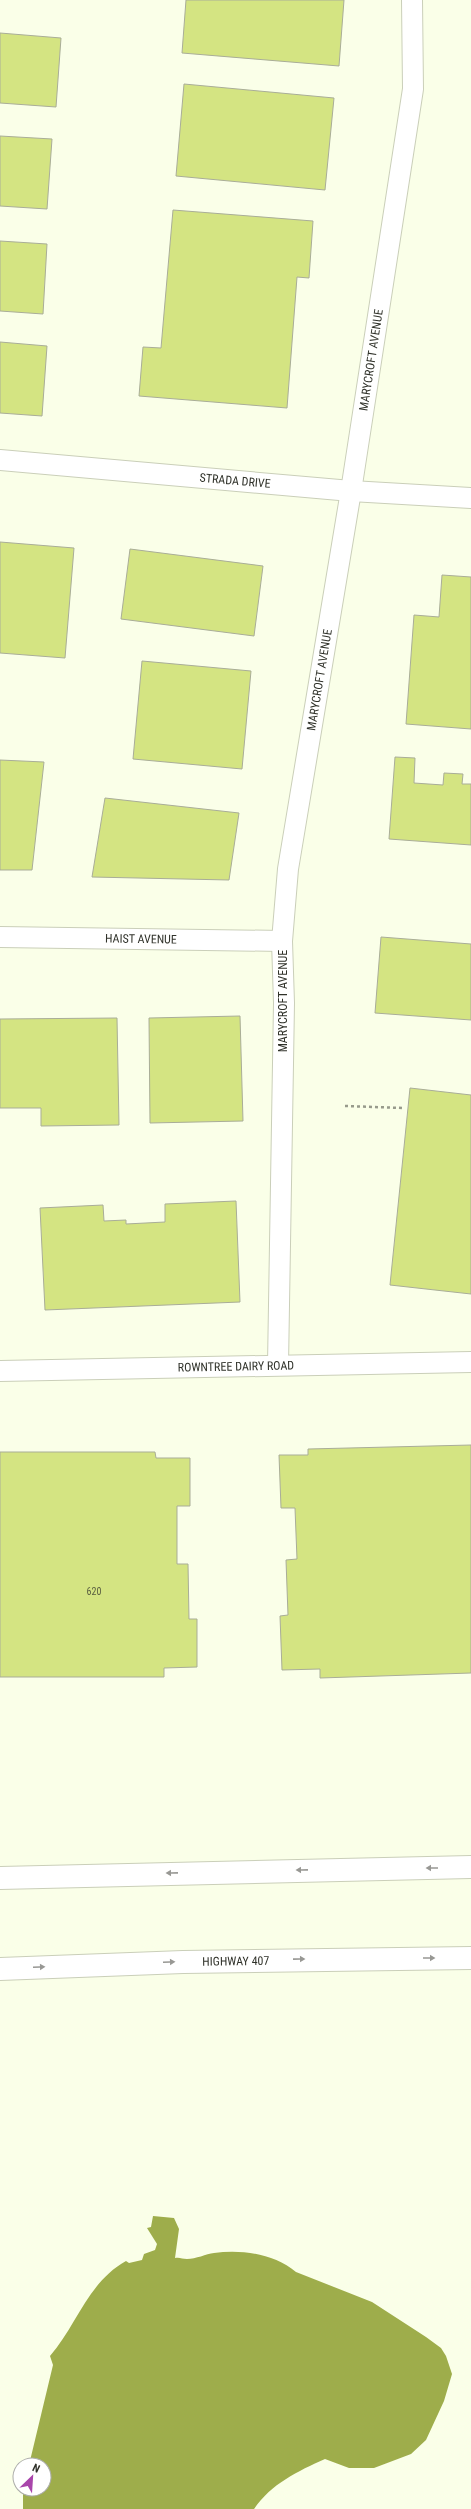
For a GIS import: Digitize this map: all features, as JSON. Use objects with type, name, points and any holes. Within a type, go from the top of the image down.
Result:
[{"type":"highway","points":[[0,1877],[471,1867]]},
{"type":"highway","name":"HIGHWAY 407","points":[[0,1969],[199,1962],[471,1958]]},
{"type":"street","name":"MARYCROFT AVENUE","points":[[278,1365],[284,1003],[282,941],[288,869],[351,491],[413,89],[412,0]]},
{"type":"street","name":"STRADA DRIVE","points":[[0,460],[351,491],[471,498]]},
{"type":"street","name":"HAIST AVENUE","points":[[0,936],[282,941]]},
{"type":"street","name":"ROWNTREE DAIRY ROAD","points":[[0,1371],[471,1362]]},
{"type":"path","points":[[345,1106],[403,1108]]},
{"type":"shaded area","points":[[153,2216],[174,2218],[179,2229],[175,2258],[190,2259],[225,2252],[257,2254],[268,2257],[296,2272],[372,2302],[441,2348],[446,2356],[452,2374],[444,2401],[426,2440],[411,2454],[374,2468],[349,2468],[325,2459],[305,2468],[277,2485],[268,2492],[254,2509],[23,2509],[23,2497],[52,2497],[52,2457],[31,2457],[53,2365],[50,2356],[68,2331],[92,2292],[102,2280],[126,2261],[129,2263],[142,2260],[144,2254],[155,2250],[157,2244],[147,2228],[151,2227]]},
{"type":"building","points":[[186,0],[344,0],[339,66],[182,53]]},
{"type":"building","points":[[0,33],[61,38],[56,107],[0,103]]},
{"type":"building","points":[[184,84],[334,98],[325,190],[176,176]]},
{"type":"building","points":[[0,136],[52,139],[47,209],[0,206]]},
{"type":"building","points":[[173,210],[313,221],[309,278],[297,277],[287,408],[139,396],[143,347],[161,348]]},
{"type":"building","points":[[0,241],[47,244],[43,314],[0,311]]},
{"type":"building","points":[[0,342],[47,346],[42,416],[0,413]]},
{"type":"building","points":[[0,542],[74,548],[65,658],[0,653]]},
{"type":"building","points":[[130,549],[263,566],[254,636],[121,619]]},
{"type":"building","points":[[442,575],[471,577],[471,729],[406,724],[414,615],[439,617]]},
{"type":"building","points":[[142,661],[251,671],[242,769],[133,759]]},
{"type":"building","points":[[395,757],[415,758],[414,783],[443,785],[444,773],[463,774],[462,784],[471,784],[471,845],[389,839]]},
{"type":"building","points":[[0,760],[44,762],[32,870],[0,870]]},
{"type":"building","points":[[105,798],[239,813],[229,880],[92,877]]},
{"type":"building","points":[[381,937],[471,944],[471,1020],[375,1013]]},
{"type":"building","points":[[240,1016],[243,1121],[150,1123],[149,1018]]},
{"type":"building","points":[[117,1018],[119,1125],[41,1126],[41,1108],[0,1108],[0,1019]]},
{"type":"building","points":[[410,1088],[471,1095],[471,1294],[390,1285]]},
{"type":"building","points":[[236,1201],[240,1302],[45,1310],[40,1208],[103,1205],[104,1221],[126,1220],[126,1224],[165,1222],[165,1204]]},
{"type":"building","points":[[471,1445],[471,1673],[320,1678],[320,1669],[282,1670],[280,1616],[288,1615],[286,1560],[297,1559],[295,1508],[281,1508],[279,1455],[308,1455],[308,1449]]},
{"type":"building","points":[[0,1452],[155,1452],[156,1458],[190,1458],[190,1506],[177,1506],[177,1564],[188,1564],[189,1619],[197,1619],[197,1667],[164,1668],[164,1677],[0,1677]]}]
